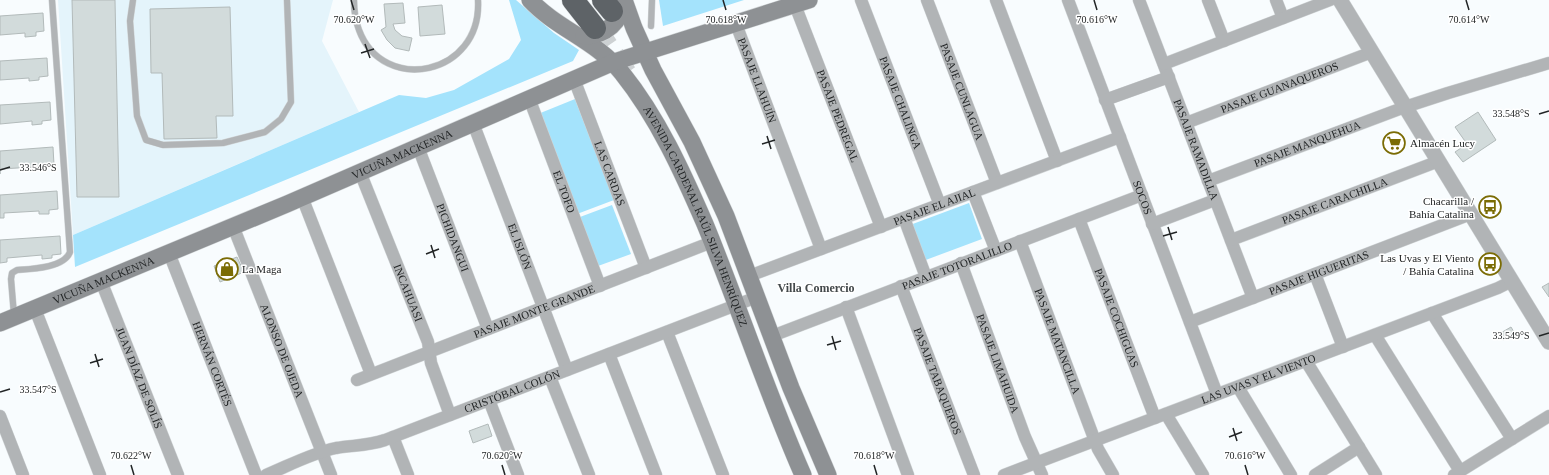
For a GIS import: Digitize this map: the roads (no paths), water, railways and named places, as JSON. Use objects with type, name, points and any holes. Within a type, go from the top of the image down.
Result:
[{"type":"highway","points":[[573,0],[587,32]]},
{"type":"main road","name":"AVENIDA CARDENAL RAÚL SILVA HENRÍQUEZ","points":[[530,0],[546,14],[587,32],[614,62],[654,120],[686,180],[712,242],[770,397],[803,475]]},
{"type":"main road","name":"AVENIDA CARDENAL RAÚL SILVA HENRÍQUEZ","points":[[616,3],[645,52],[710,179],[726,216],[806,424],[828,475]]},
{"type":"main road","points":[[587,32],[597,34],[612,25],[620,16],[616,3]]},
{"type":"main road","name":"VICUÑA MACKENNA","points":[[7,320],[302,197],[614,62],[736,24],[794,3]]},
{"type":"street","name":"PASAJE CHALINGA","points":[[861,0],[940,205]]},
{"type":"street","name":"PASAJE CUNLAGUA","points":[[927,0],[997,183]]},
{"type":"street","points":[[996,0],[1057,161]]},
{"type":"street","name":"SOCOS","points":[[1068,0],[1217,394]]},
{"type":"street","name":"PASAJE RAMADILLA","points":[[1139,0],[1253,298]]},
{"type":"street","points":[[1208,0],[1224,41]]},
{"type":"street","points":[[1276,0],[1282,18]]},
{"type":"street","points":[[1164,64],[1330,0]]},
{"type":"street","points":[[1340,0],[1549,342]]},
{"type":"street","name":"PASAJE PEDREGAL","points":[[794,3],[882,227]]},
{"type":"street","name":"PASAJE LLAHUÍN","points":[[736,24],[821,249]]},
{"type":"street","name":"PASAJE GUANAQUEROS","points":[[1186,123],[1372,52]]},
{"type":"street","name":"PASAJE MANQUEHUA","points":[[1208,181],[1405,107],[1549,63]]},
{"type":"street","points":[[1106,100],[1169,77]]},
{"type":"street","name":"LAS CARDAS","points":[[574,79],[646,268]]},
{"type":"street","name":"EL TOFO","points":[[529,98],[600,286]]},
{"type":"street","name":"EL ISLÓN","points":[[473,123],[567,370]]},
{"type":"street","name":"PASAJE EL AJIAL","points":[[749,276],[1120,137]]},
{"type":"street","name":"PICHIDANGUI","points":[[418,147],[488,329]]},
{"type":"street","name":"PASAJE CARACHILLA","points":[[1231,240],[1439,161]]},
{"type":"street","name":"INCAHUASI","points":[[360,172],[428,342],[431,363],[450,415]]},
{"type":"street","points":[[973,192],[996,250]]},
{"type":"street","name":"PASAJE TOTORALILLO","points":[[772,336],[1142,195]]},
{"type":"street","points":[[302,197],[371,374]]},
{"type":"street","points":[[1152,224],[1215,200]]},
{"type":"street","name":"PASAJE HIGUERITAS","points":[[1190,322],[1471,214]]},
{"type":"street","points":[[904,218],[926,277]]},
{"type":"street","name":"PASAJE COCHIGUAS","points":[[1079,219],[1160,416],[1203,475]]},
{"type":"street","name":"ALONSO DE OJEDA","points":[[233,226],[331,475]]},
{"type":"street","name":"PASAJE MATANCILLA","points":[[1020,241],[1099,452],[1113,475]]},
{"type":"street","name":"PASAJE MONTE GRANDE","points":[[357,380],[712,242]]},
{"type":"street","name":"HERNÁN CORTÉS","points":[[169,253],[256,475]]},
{"type":"street","name":"PASAJE LIMAHUIDA","points":[[961,263],[1025,437],[1042,475]]},
{"type":"street","points":[[1315,274],[1343,347]]},
{"type":"street","name":"JUAN DÍAZ DE SOLÍS","points":[[101,281],[178,475]]},
{"type":"street","name":"LAS UVAS Y EL VIENTO","points":[[1004,475],[1375,335],[1498,288],[1512,281]]},
{"type":"street","name":"PASAJE TABAQUEROS","points":[[901,286],[974,475]]},
{"type":"street","name":"CRISTÓBAL COLÓN","points":[[266,475],[322,452],[336,448],[367,445],[393,437],[757,297]]},
{"type":"street","points":[[846,307],[908,475]]},
{"type":"street","points":[[34,309],[100,475]]},
{"type":"street","points":[[1432,313],[1512,439]]},
{"type":"street","points":[[667,332],[723,475]]},
{"type":"street","points":[[1375,335],[1457,473],[1549,416]]},
{"type":"street","points":[[609,354],[656,475]]},
{"type":"street","points":[[1306,361],[1376,475]]},
{"type":"street","points":[[550,377],[588,475]]},
{"type":"street","points":[[1238,387],[1292,475]]},
{"type":"street","points":[[490,400],[516,474]]},
{"type":"street","points":[[0,416],[23,475]]},
{"type":"street","points":[[393,437],[408,475]]},
{"type":"street","points":[[1315,475],[1359,447]]},
{"type":"lane","points":[[7,320],[12,273],[17,270],[52,265],[66,259],[70,252],[52,0]]},
{"type":"lane","points":[[133,0],[130,21],[137,116],[146,140],[162,145],[182,145],[222,143],[265,132],[281,119],[292,102],[287,0]]},
{"type":"lane","points":[[354,0],[355,17],[359,32],[370,48],[385,61],[404,68],[414,69],[434,67],[453,58],[461,51],[473,33],[477,23],[479,13],[478,0]]},
{"type":"lane","points":[[651,26],[652,0]]},
{"type":"tunnel","points":[[595,28],[627,75]]},
{"type":"place","name":"Almacén Lucy","points":[[1394,143]]},
{"type":"place","name":"Chacarilla / Bahía Catalina","points":[[1490,207]]},
{"type":"place","name":"Las Uvas y El Viento / Bahía Catalina","points":[[1490,264]]},
{"type":"place","name":"La Maga","points":[[227,269]]},
{"type":"district","name":"Villa Comercio","points":[[816,288]]}]
